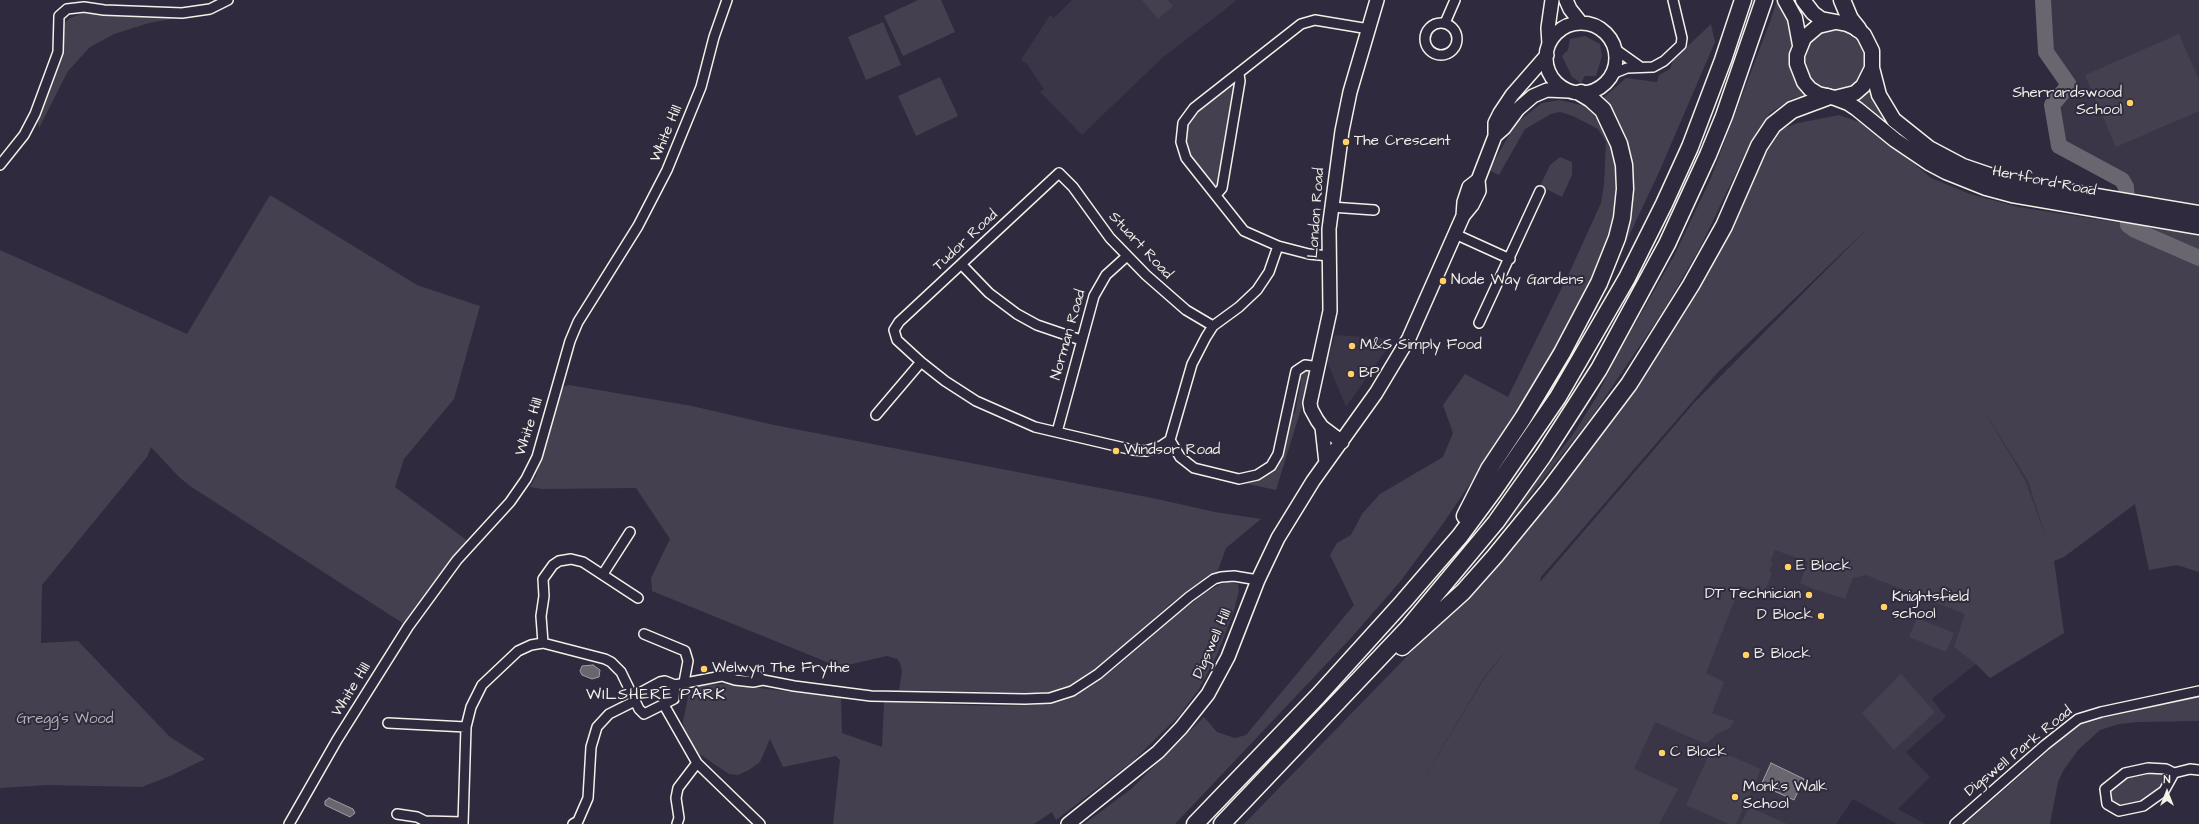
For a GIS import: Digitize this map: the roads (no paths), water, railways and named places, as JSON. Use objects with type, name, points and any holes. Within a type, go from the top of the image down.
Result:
[{"type":"highway","points":[[1195,824],[1318,696],[1447,551],[1516,460],[1558,397],[1627,278],[1664,204],[1690,146],[1723,60],[1743,0]]},
{"type":"highway","points":[[1842,0],[1850,19],[1858,29]]},
{"type":"highway","points":[[1222,824],[1407,629],[1496,522],[1543,456],[1599,369],[1667,244],[1705,162],[1724,116],[1762,6]]},
{"type":"highway","points":[[1447,551],[1490,469],[1524,418],[1562,354],[1599,283],[1617,238],[1622,218],[1625,189],[1624,165],[1620,144],[1602,110],[1591,99],[1576,92]]},
{"type":"highway","points":[[1334,707],[1462,592],[1495,556],[1544,496],[1628,384],[1684,297],[1724,226],[1766,135],[1773,125],[1792,110],[1831,98]]},
{"type":"main road","name":"London Road","points":[[1342,442],[1322,427],[1313,414],[1310,403],[1330,311],[1329,256],[1331,207],[1345,111],[1377,0]]},
{"type":"main road","points":[[1552,0],[1548,28],[1550,73],[1562,87],[1576,92]]},
{"type":"main road","points":[[1566,0],[1570,9],[1581,23]]},
{"type":"main road","points":[[1785,0],[1795,18],[1800,46]]},
{"type":"main road","points":[[1803,0],[1821,19],[1847,24],[1858,29],[1864,35],[1872,51],[1872,68],[1863,86],[1845,97],[1831,98],[1818,94],[1804,82],[1797,64],[1800,46],[1804,38],[1814,28],[1826,23],[1835,22]]},
{"type":"main road","points":[[1581,23],[1596,26],[1609,36],[1615,49],[1616,58],[1612,74],[1599,88],[1576,92],[1547,90],[1533,96],[1518,109],[1504,128],[1495,136],[1495,123],[1506,104],[1548,50],[1562,29],[1581,23]]},
{"type":"main road","name":"Hertford Road","points":[[1872,68],[1879,95],[1894,120],[1916,139],[1940,154],[1964,166],[2007,181],[2114,205],[2133,216],[2199,227]]},
{"type":"main road","name":"Hertford Road","points":[[1831,98],[1848,102],[1912,152],[1946,172],[1965,180],[2012,195],[2114,205],[2132,202],[2199,213]]},
{"type":"main road","name":"Digswell Hill","points":[[1068,824],[1158,752],[1196,710],[1210,690],[1225,662],[1258,580],[1290,517],[1376,393],[1402,352],[1463,216],[1472,205],[1477,195],[1478,180],[1495,136]]},
{"type":"main road","points":[[1322,427],[1326,463]]},
{"type":"street","points":[[0,165],[24,135],[35,114],[58,52],[59,16],[67,9],[84,7],[104,10],[182,13],[210,9],[228,0]]},
{"type":"street","name":"White Hill","points":[[289,824],[337,740],[408,627],[457,560],[510,502],[526,479],[537,457],[570,341],[578,322],[638,226],[678,145],[701,87],[714,37],[727,0]]},
{"type":"street","points":[[1445,24],[1455,0]]},
{"type":"street","points":[[1612,74],[1639,66],[1653,67],[1660,64],[1681,45],[1682,38],[1673,0]]},
{"type":"street","points":[[1329,256],[1309,254],[1278,246],[1244,231],[1201,178],[1183,152],[1181,136],[1183,123],[1194,108],[1307,21],[1315,20],[1369,29]]},
{"type":"street","points":[[1615,49],[1639,66]]},
{"type":"street","points":[[1216,195],[1222,188],[1240,81],[1239,74]]},
{"type":"street","name":"Stuart Road","points":[[1058,173],[1073,188],[1094,217],[1127,256],[1173,300],[1213,326]]},
{"type":"street","name":"Tudor Road","points":[[921,362],[897,340],[894,330],[899,322],[962,265],[1058,173]]},
{"type":"street","points":[[1480,323],[1540,191]]},
{"type":"street","points":[[1331,207],[1374,210]]},
{"type":"street","points":[[1455,234],[1510,259]]},
{"type":"street","points":[[876,415],[921,362],[945,381],[976,401],[1013,418],[1057,432],[1139,452],[1155,449],[1170,440],[1192,364],[1213,326],[1258,290],[1269,272],[1278,246]]},
{"type":"street","name":"Norman Road","points":[[1057,432],[1081,340],[1099,284],[1106,275],[1127,256]]},
{"type":"street","points":[[962,265],[989,293],[1017,314],[1037,324],[1081,340]]},
{"type":"street","points":[[1170,440],[1186,463],[1200,470],[1239,479],[1257,475],[1271,466],[1280,448],[1294,375],[1302,365],[1319,366]]},
{"type":"street","points":[[603,574],[630,532]]},
{"type":"street","points":[[543,643],[541,616],[544,596],[543,579],[553,564],[564,559],[583,562],[638,598]]},
{"type":"street","points":[[573,824],[578,821],[588,798],[591,747],[597,727],[610,714],[660,682],[665,681],[680,683],[722,676],[753,682],[763,680],[794,686],[871,696],[1025,699],[1050,698],[1072,691],[1098,674],[1189,597],[1214,579],[1234,576],[1258,580]]},
{"type":"street","points":[[397,814],[417,817],[425,821],[463,823],[466,727],[476,696],[489,677],[518,651],[531,645],[543,643],[596,656],[612,662],[621,672],[634,699],[644,714],[674,699],[688,660],[685,651],[644,634]]},
{"type":"street","name":"Digswell Park Road","points":[[1955,824],[2045,745],[2078,719],[2199,691]]},
{"type":"street","points":[[664,705],[697,763],[759,823]]},
{"type":"street","points":[[388,723],[466,727]]},
{"type":"street","points":[[677,824],[679,818],[676,798],[678,788],[697,763]]},
{"type":"street","points":[[2174,773],[2164,791],[2143,806],[2119,811],[2107,804],[2105,789],[2124,773],[2148,768],[2166,769],[2174,773],[2199,770]]},
{"type":"waterway","points":[[2043,0],[2046,52],[2069,85],[2052,105],[2059,146],[2122,180],[2126,187],[2128,225],[2135,230],[2199,258]]},
{"type":"place","name":"Sherrardswood School","points":[[2130,103]]},
{"type":"place","name":"The Crescent","points":[[1346,142]]},
{"type":"place","name":"Node Way Gardens","points":[[1443,281]]},
{"type":"place","name":"M&S Simply Food","points":[[1352,346]]},
{"type":"place","name":"BP","points":[[1351,374]]},
{"type":"place","name":"Windsor Road","points":[[1116,451]]},
{"type":"place","name":"E Block","points":[[1788,567]]},
{"type":"place","name":"DT Technician","points":[[1809,595]]},
{"type":"place","name":"Knightsfield school","points":[[1884,607]]},
{"type":"place","name":"D Block","points":[[1821,616]]},
{"type":"place","name":"B Block","points":[[1746,655]]},
{"type":"place","name":"Welwyn The Frythe","points":[[704,669]]},
{"type":"place","name":"C Block","points":[[1662,753]]},
{"type":"place","name":"Monks Walk School","points":[[1735,797]]},
{"type":"district","name":"WILSHERE PARK","points":[[656,696]]},
{"type":"park label","name":"Gregg's Wood","points":[[65,720]]}]
